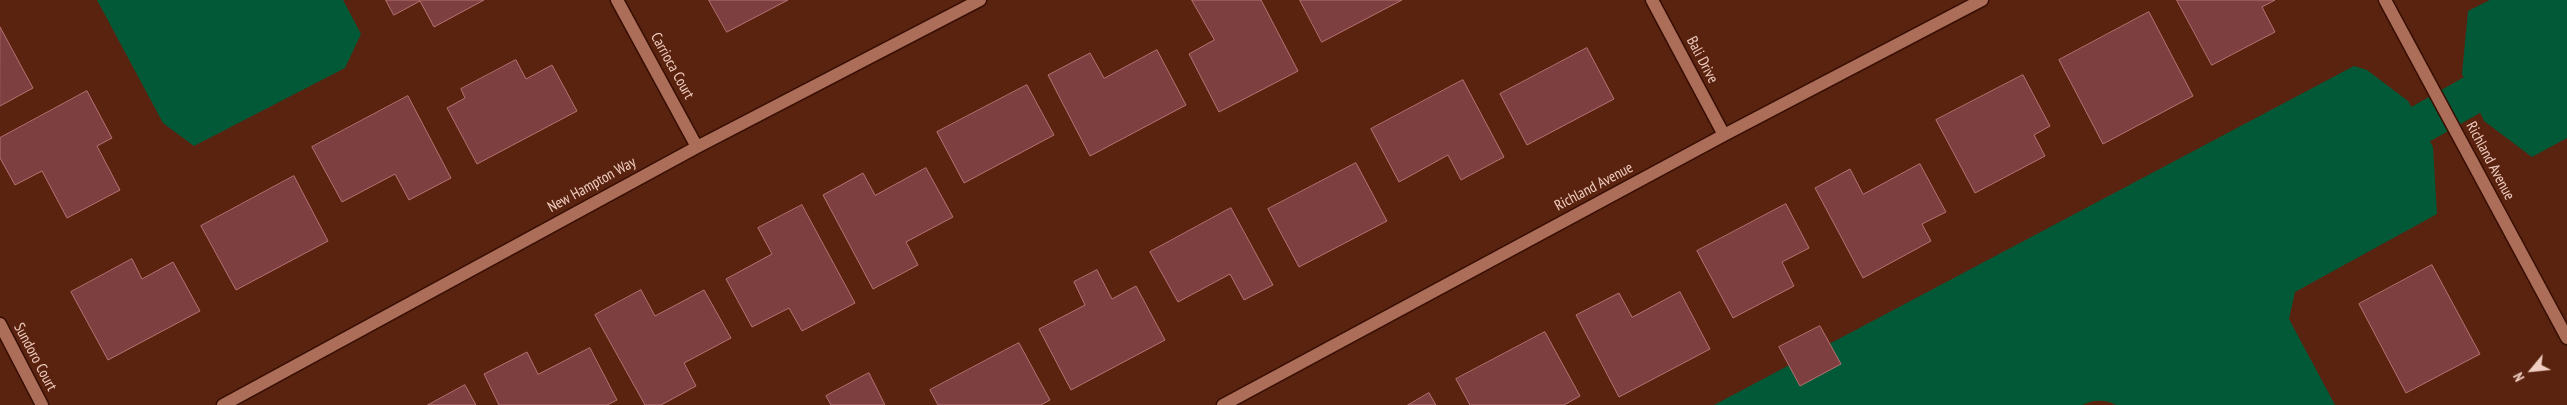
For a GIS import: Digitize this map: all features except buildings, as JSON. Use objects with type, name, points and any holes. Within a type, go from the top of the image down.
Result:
[{"type":"street","name":"Carrioca Court","points":[[617,0],[698,147]]},
{"type":"street","name":"New Hampton Way","points":[[223,405],[698,147],[980,0]]},
{"type":"street","name":"Bali Drive","points":[[1652,0],[1724,135]]},
{"type":"street","name":"Richland Avenue","points":[[1223,405],[1724,135],[1982,0]]},
{"type":"street","name":"Richland Avenue","points":[[2385,0],[2567,338]]},
{"type":"street","name":"Sundoro Court","points":[[0,324],[42,405]]},
{"type":"shaded area","points":[[97,0],[343,0],[361,34],[345,68],[194,146],[163,123]]},
{"type":"shaded area","points":[[2490,0],[2567,0],[2567,138],[2532,157],[2484,121],[2462,74],[2468,11]]},
{"type":"shaded area","points":[[2354,66],[2367,70],[2408,101],[2433,147],[2437,214],[2295,292],[2289,319],[2335,405],[2116,405],[2099,401],[2082,405],[1714,405]]},
{"type":"waterway","points":[[2421,124],[2472,95]]}]
